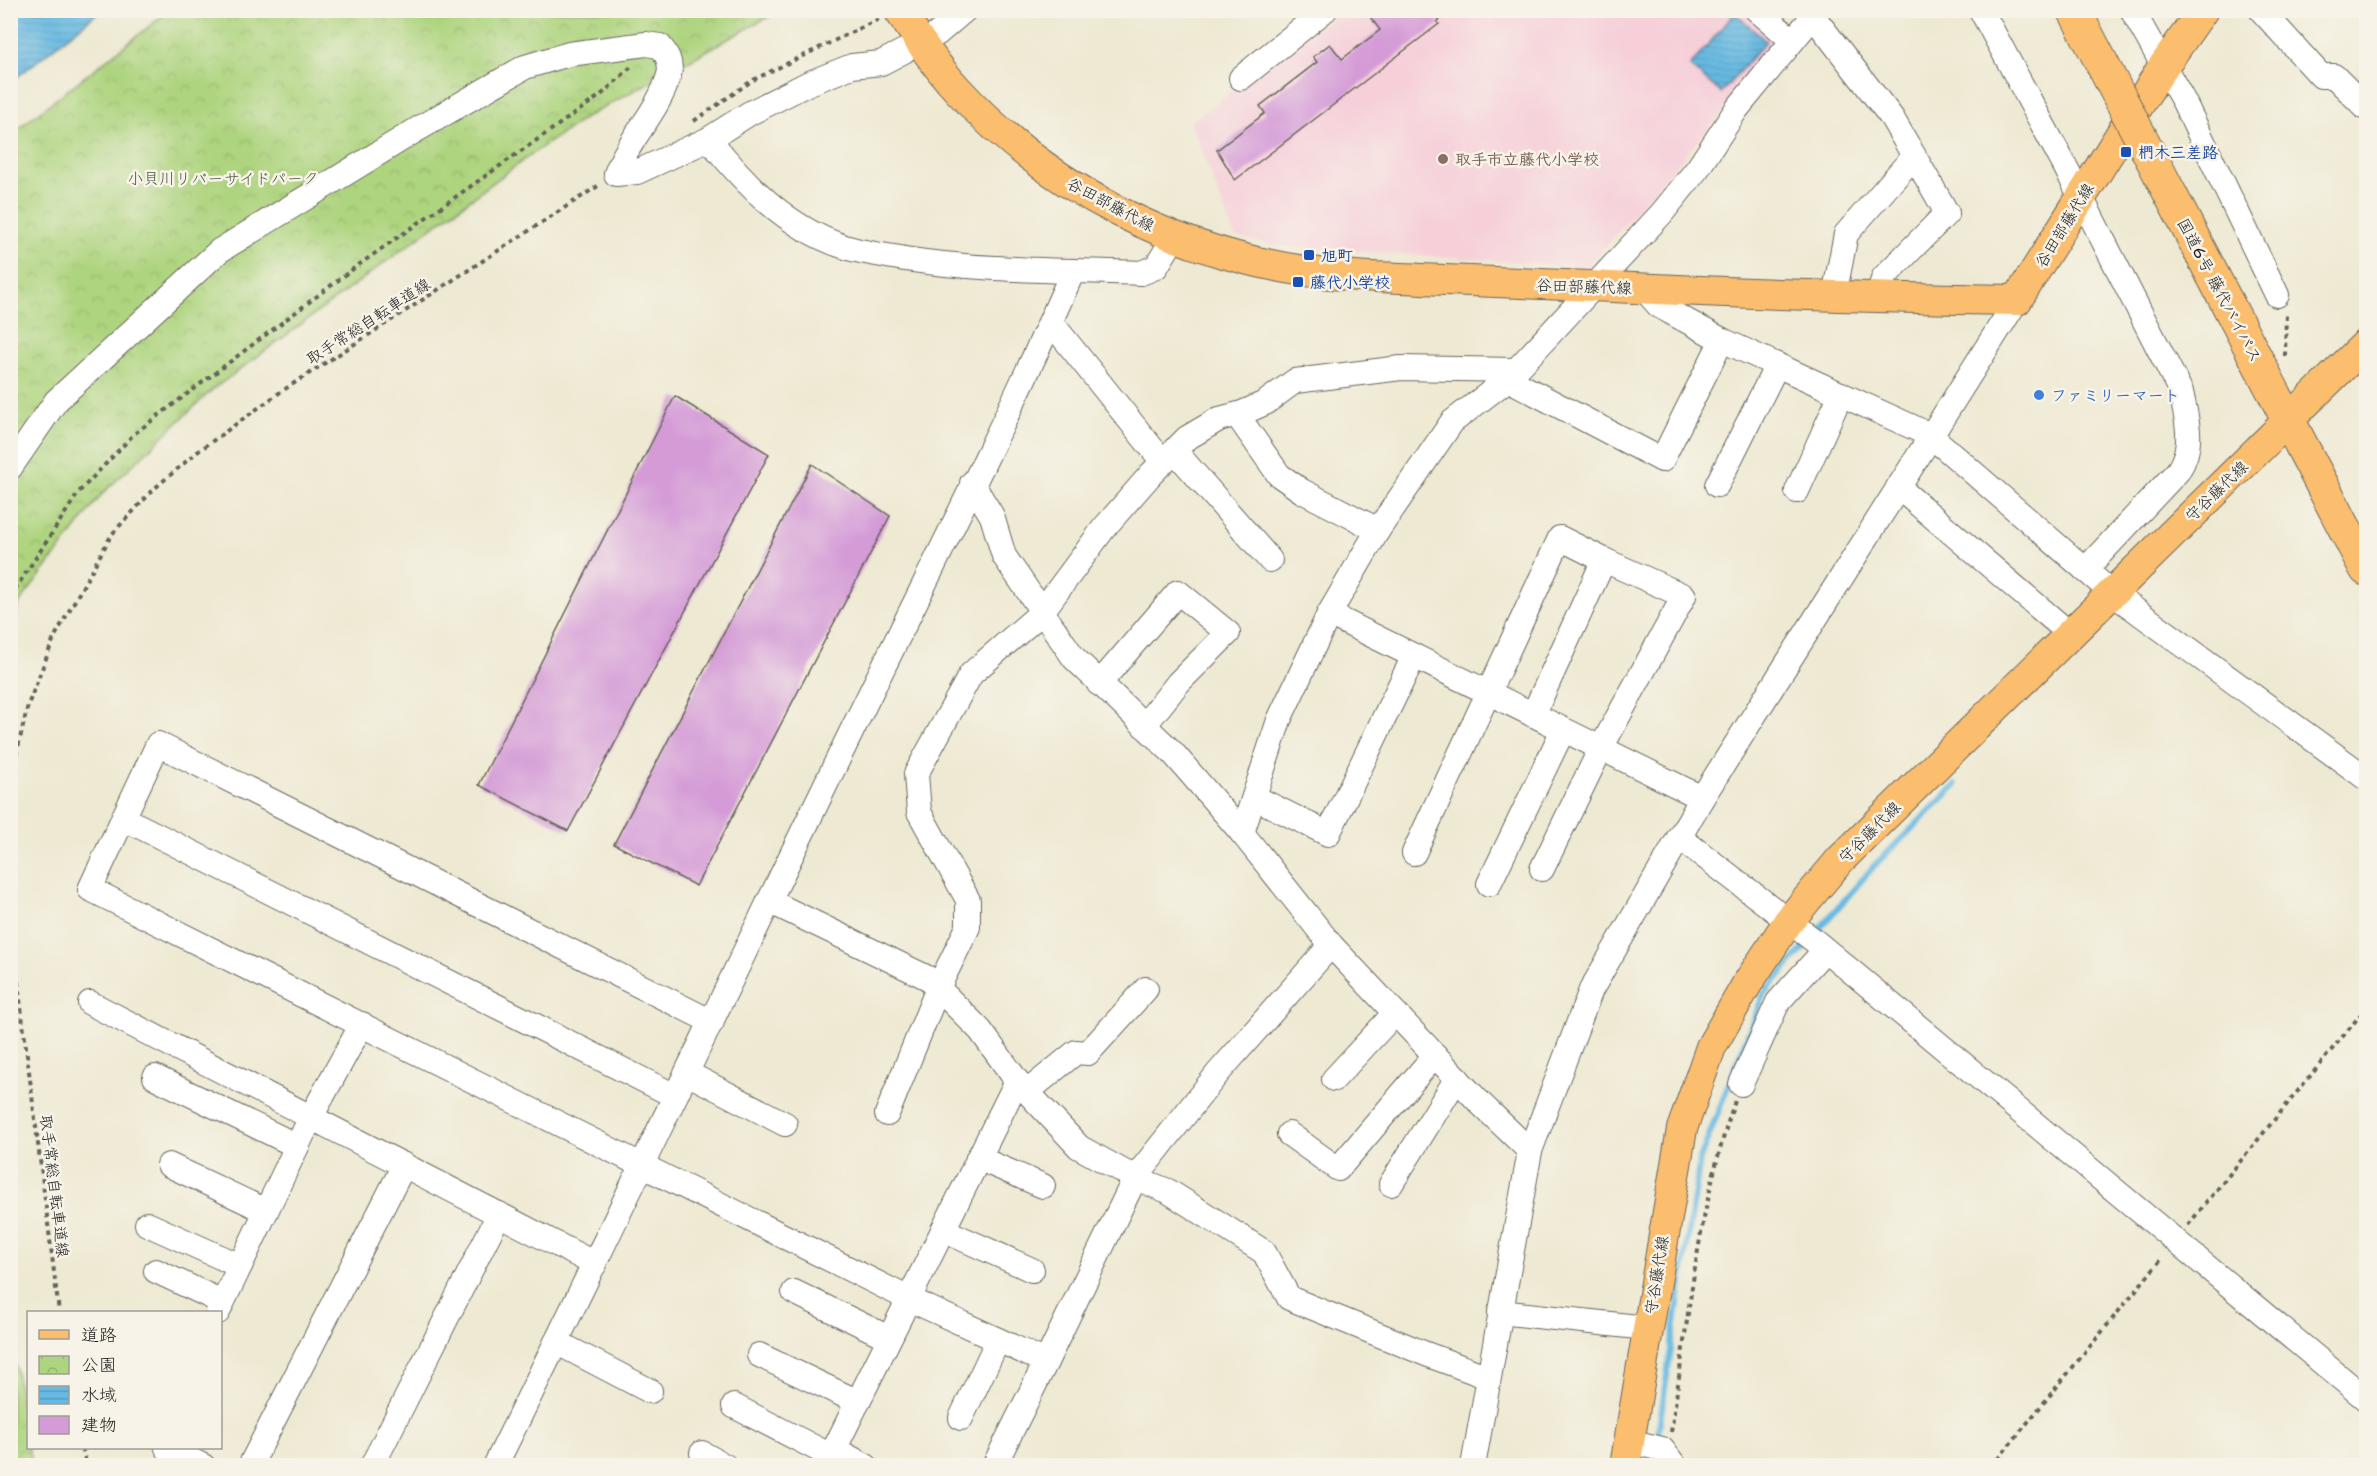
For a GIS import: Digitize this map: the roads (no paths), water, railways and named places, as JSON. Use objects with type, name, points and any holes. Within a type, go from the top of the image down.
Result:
[{"type":"highway","name":"国道6号 藤代バイパス","points":[[2074,10],[2367,569]]},
{"type":"main road","name":"谷田部藤代線","points":[[900,13],[955,87],[1012,143],[1077,188],[1175,236],[1221,253],[1311,272],[1644,289],[1876,298],[2017,300],[2162,68],[2203,10]]},
{"type":"main road","name":"守谷藤代線","points":[[1626,1453],[1682,1129],[1712,1047],[1747,984],[1788,922],[1840,860],[2367,344]]},
{"type":"street","points":[[937,34],[965,10]]},
{"type":"street","points":[[1241,78],[1324,10]]},
{"type":"street","points":[[1757,10],[1792,40]]},
{"type":"street","points":[[1981,10],[2082,197],[2181,392],[2188,428],[2188,456],[2178,471],[2085,570]]},
{"type":"street","points":[[2132,10],[2162,68],[2184,102],[2277,295]]},
{"type":"street","points":[[2261,10],[2321,76],[2334,76],[2367,108]]},
{"type":"street","points":[[1242,833],[1279,720],[1329,614],[1378,530],[1452,422],[1512,374],[1591,286],[1662,213],[1698,168],[1736,110],[1815,13],[1892,118],[1947,213],[1884,278],[1876,298]]},
{"type":"street","points":[[10,468],[56,401],[219,251],[418,129],[525,67],[569,54],[646,44],[660,46],[668,56],[670,74],[660,95],[623,155],[616,174],[637,172],[709,139],[750,113],[807,84],[852,66],[880,63],[904,51]]},
{"type":"street","points":[[709,139],[735,172],[760,197],[798,224],[842,246],[934,263],[1073,272],[1141,273],[1156,267],[1175,236]]},
{"type":"street","points":[[1834,296],[1846,234],[1914,156]]},
{"type":"street","points":[[495,1466],[595,1264],[1051,322],[1073,272]]},
{"type":"street","points":[[1644,289],[1659,306],[1722,340],[1930,435],[2112,593],[2367,778]]},
{"type":"street","points":[[1473,1466],[1530,1152],[1591,990],[1702,798],[2017,300]]},
{"type":"street","points":[[1051,322],[1168,456],[1270,560]]},
{"type":"street","points":[[887,1114],[938,988],[968,927],[968,900],[919,812],[916,774],[971,674],[1041,613],[1104,528],[1187,438],[1219,419],[1237,415],[1265,403],[1295,381],[1401,368],[1512,374],[1662,460],[1722,340]]},
{"type":"street","points":[[1717,485],[1778,365]]},
{"type":"street","points":[[1797,491],[1841,394]]},
{"type":"street","points":[[1237,415],[1279,475],[1302,491],[1378,530]]},
{"type":"street","points":[[972,483],[992,516],[1004,556],[1074,658],[1173,753],[1242,833],[1331,945],[1530,1152]]},
{"type":"street","points":[[1898,487],[2070,634]]},
{"type":"street","points":[[1414,853],[1486,692],[1560,538],[1684,596],[1601,748],[1542,869]]},
{"type":"street","points":[[1533,715],[1604,560]]},
{"type":"street","points":[[1099,684],[1178,592],[1228,633],[1178,683],[1144,726]]},
{"type":"street","points":[[1329,614],[1702,798]]},
{"type":"street","points":[[1254,797],[1328,834],[1414,656]]},
{"type":"street","points":[[1490,884],[1563,730]]},
{"type":"street","points":[[712,1022],[158,744],[90,889],[642,1163],[909,1299],[1046,1362]]},
{"type":"street","points":[[123,818],[675,1096]]},
{"type":"street","points":[[1679,837],[1825,950],[2367,1400]]},
{"type":"street","points":[[769,901],[928,978],[980,1030],[1022,1086],[1079,1148],[1135,1179],[1168,1191],[1264,1252],[1290,1298],[1488,1377]]},
{"type":"street","points":[[994,1466],[1135,1179],[1218,1073],[1331,945]]},
{"type":"street","points":[[1742,1084],[1778,1002],[1825,950]]},
{"type":"street","points":[[830,1457],[978,1158],[1022,1086],[1076,1052],[1088,1053],[1146,989]]},
{"type":"street","points":[[90,1003],[595,1264]]},
{"type":"street","points":[[1334,1079],[1395,1013]]},
{"type":"street","points":[[156,1271],[220,1307],[311,1117],[362,1024]]},
{"type":"street","points":[[1289,1134],[1338,1169],[1435,1055]]},
{"type":"street","points":[[687,1073],[785,1124]]},
{"type":"street","points":[[154,1077],[297,1146]]},
{"type":"street","points":[[1390,1184],[1457,1078]]},
{"type":"street","points":[[978,1158],[1043,1186]]},
{"type":"street","points":[[169,1165],[266,1210]]},
{"type":"street","points":[[250,1466],[404,1165]]},
{"type":"street","points":[[372,1466],[499,1214]]},
{"type":"street","points":[[147,1224],[240,1266]]},
{"type":"street","points":[[943,1230],[1032,1270]]},
{"type":"street","points":[[794,1292],[889,1338]]},
{"type":"street","points":[[1500,1312],[1647,1328]]},
{"type":"street","points":[[961,1418],[998,1340]]},
{"type":"street","points":[[556,1342],[650,1391]]},
{"type":"street","points":[[759,1354],[858,1402]]},
{"type":"street","points":[[734,1406],[830,1457],[866,1466]]},
{"type":"street","points":[[169,1449],[203,1466]]},
{"type":"street","points":[[1626,1453],[1662,1449],[1671,1461]]},
{"type":"street","points":[[702,1453],[725,1466]]},
{"type":"water","points":[[11,10],[100,10],[100,11],[11,82]]},
{"type":"water","points":[[1735,13],[1766,41],[1721,93],[1690,66]]},
{"type":"waterway","points":[[1814,935],[1875,865],[1956,785]]},
{"type":"waterway","points":[[1657,1441],[1700,1159],[1764,993],[1808,943]]},
{"type":"waterway","points":[[1653,1466],[1656,1451]]},
{"type":"place","name":"椚木三差路","points":[[2126,152]]},
{"type":"place","name":"取手市立藤代小学校","points":[[1443,159]]},
{"type":"place","name":"旭町","points":[[1309,255]]},
{"type":"place","name":"藤代小学校","points":[[1298,282]]},
{"type":"place","name":"ファミリーマート","points":[[2039,395]]},
{"type":"park label","name":"小貝川リバーサイドパーク","points":[[223,178]]}]
